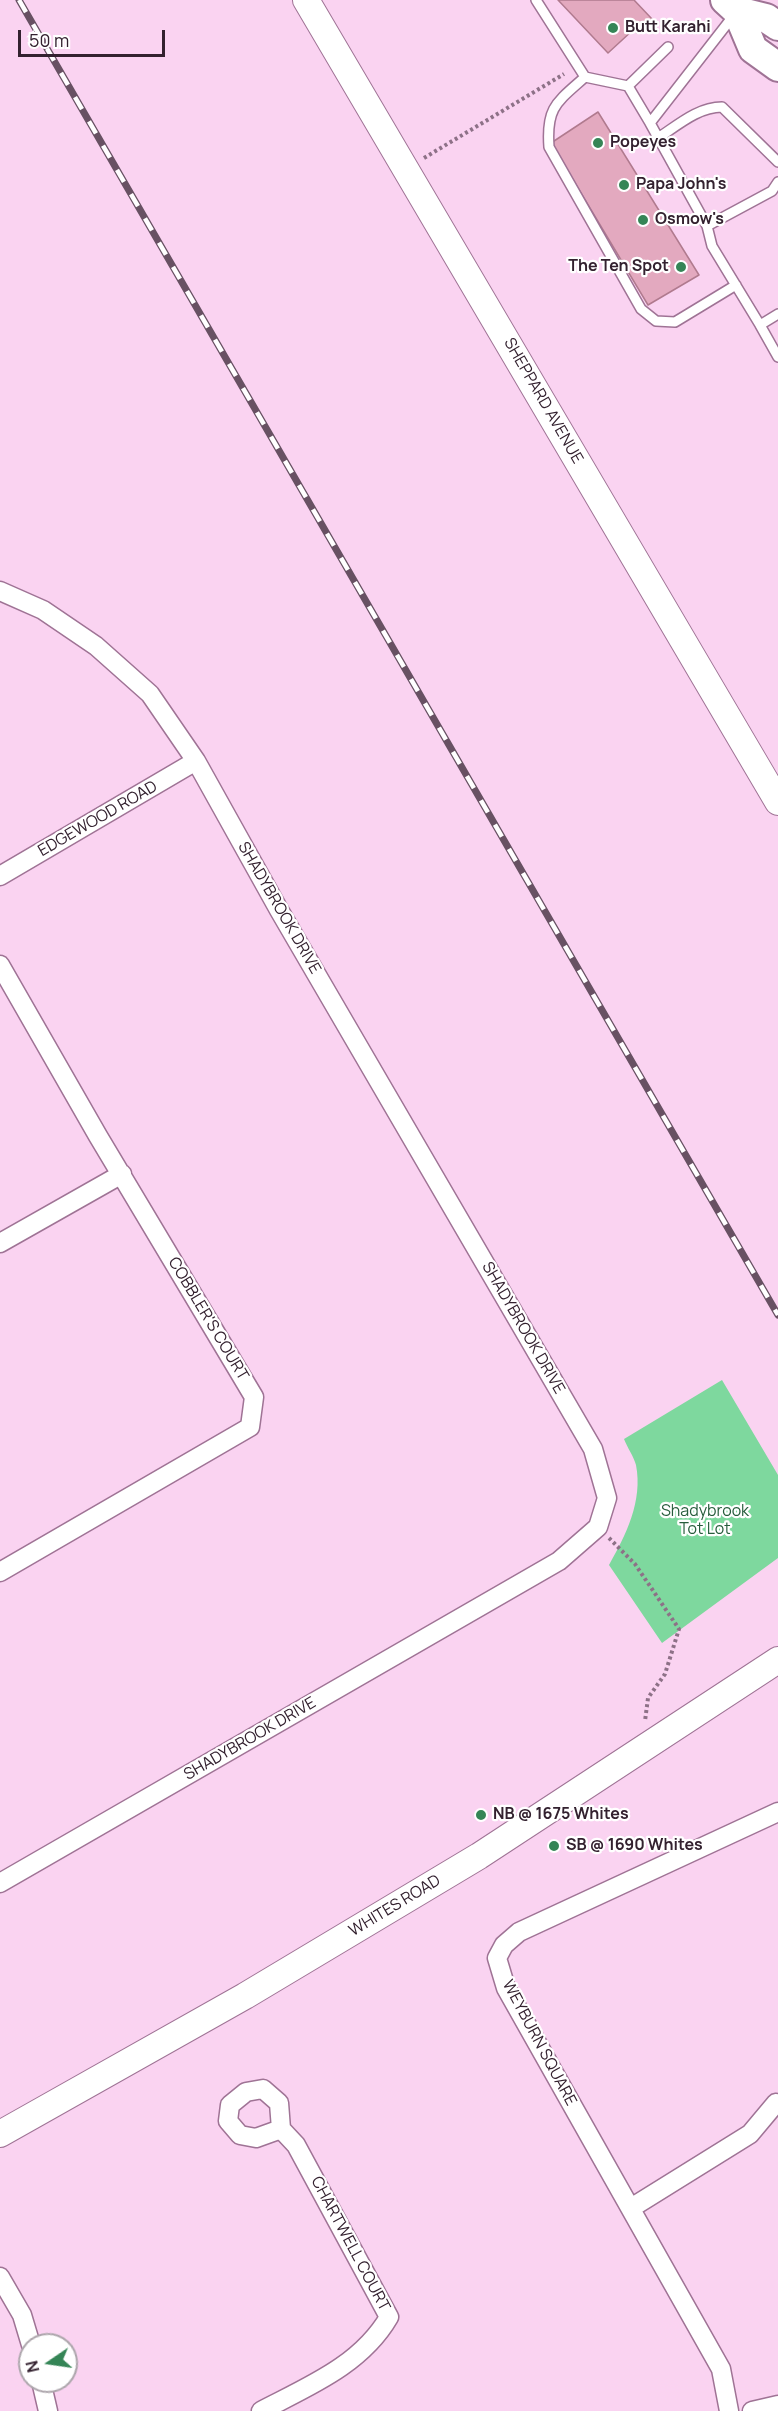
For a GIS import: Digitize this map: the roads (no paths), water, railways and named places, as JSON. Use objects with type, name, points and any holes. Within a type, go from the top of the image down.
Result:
[{"type":"main road","points":[[731,5],[766,18],[778,26]]},
{"type":"main road","points":[[731,5],[753,49],[778,68]]},
{"type":"street","name":"SHEPPARD AVENUE","points":[[306,0],[778,802]]},
{"type":"street","name":"SHADYBROOK DRIVE","points":[[0,591],[43,610],[96,646],[150,694],[196,761],[279,910],[593,1449],[607,1498],[598,1527],[559,1561],[3,1875]]},
{"type":"street","name":"EDGEWOOD ROAD","points":[[0,876],[196,761]]},
{"type":"street","name":"COBBLER'S COURT","points":[[0,965],[254,1396],[250,1427],[0,1572]]},
{"type":"street","points":[[0,1243],[122,1174]]},
{"type":"street","name":"WHITES ROAD","points":[[0,2134],[245,1996],[459,1868],[778,1660]]},
{"type":"street","name":"WEYBURN SQUARE","points":[[729,2411],[721,2369],[506,1988],[497,1958],[504,1945],[519,1932],[778,1812]]},
{"type":"street","points":[[631,2208],[750,2134],[776,2103]]},
{"type":"street","name":"CHARTWELL COURT","points":[[261,2411],[337,2372],[378,2336],[389,2317],[296,2145],[281,2128]]},
{"type":"street","points":[[0,2277],[22,2315],[27,2333]]},
{"type":"street","points":[[44,2393],[48,2411]]},
{"type":"street","points":[[752,2411],[778,2405]]},
{"type":"lane","points":[[536,0],[585,77],[628,86],[707,226],[712,246],[778,357]]},
{"type":"lane","points":[[650,123],[731,5]]},
{"type":"lane","points":[[628,86],[668,48]]},
{"type":"lane","points":[[585,77],[554,106],[547,125],[549,147],[641,309],[656,321],[675,322],[736,285]]},
{"type":"lane","points":[[658,138],[700,110],[722,107],[778,162]]},
{"type":"lane","points":[[707,226],[772,191],[778,182]]},
{"type":"lane","points":[[760,325],[778,314]]},
{"type":"railway","points":[[19,0],[778,1315]]},
{"type":"place","name":"Butt Karahi","points":[[613,28]]},
{"type":"place","name":"Popeyes","points":[[598,143]]},
{"type":"place","name":"Papa John's","points":[[624,185]]},
{"type":"place","name":"Osmow's","points":[[643,220]]},
{"type":"place","name":"The Ten Spot","points":[[681,267]]},
{"type":"place","name":"NB @ 1675 Whites","points":[[481,1815]]},
{"type":"place","name":"SB @ 1690 Whites","points":[[554,1846]]},
{"type":"park label","name":"Shadybrook Tot Lot","points":[[705,1521]]}]
